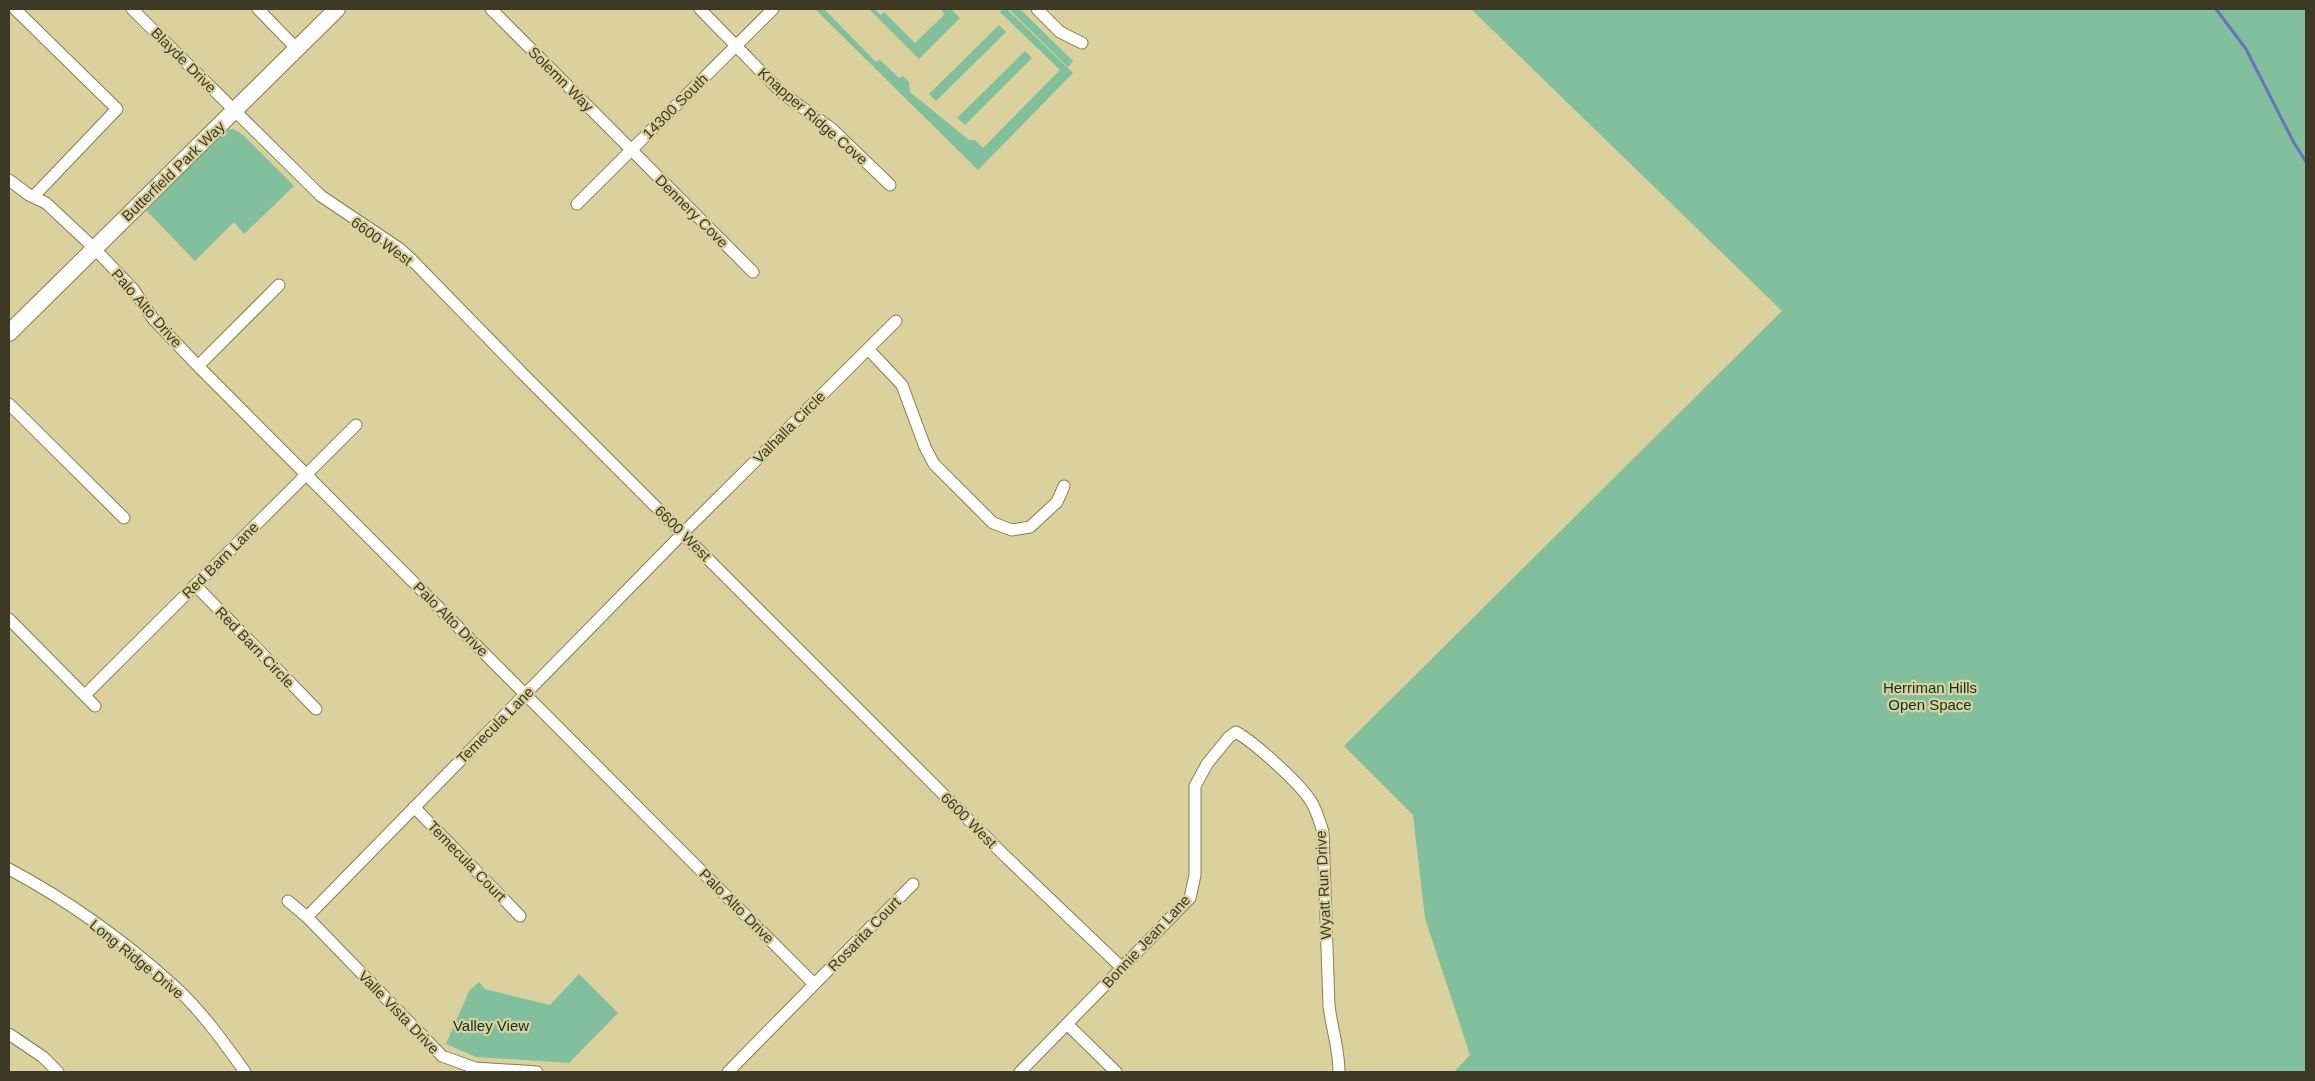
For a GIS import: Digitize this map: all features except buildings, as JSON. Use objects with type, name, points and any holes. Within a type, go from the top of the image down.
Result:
[{"type":"street","points":[[15,9],[117,109],[33,197]]},
{"type":"street","name":"Blayde Drive","points":[[132,9],[235,111]]},
{"type":"street","points":[[258,9],[297,48]]},
{"type":"street","name":"Butterfield Park Way","points":[[9,333],[337,9]]},
{"type":"street","name":"Solemn Way","points":[[491,9],[632,150]]},
{"type":"street","name":"Knapper Ridge Cove","points":[[700,9],[782,93],[832,129],[890,185]]},
{"type":"street","name":"14300 South","points":[[577,204],[773,9]]},
{"type":"street","points":[[1037,9],[1060,32],[1082,43]]},
{"type":"street","name":"6600 West","points":[[235,111],[321,196],[400,249],[411,259],[1006,857],[1121,967]]},
{"type":"street","name":"Dennery Cove","points":[[632,150],[753,272]]},
{"type":"street","name":"Palo Alto Drive","points":[[9,180],[33,197],[46,203],[94,248],[133,289],[154,320],[198,366],[814,984]]},
{"type":"street","points":[[198,366],[279,285]]},
{"type":"street","name":"Valhalla Circle","points":[[683,533],[896,322]]},
{"type":"street","points":[[868,349],[902,385],[925,447],[934,464],[993,523],[1012,530],[1030,527],[1057,502],[1064,486]]},
{"type":"street","points":[[9,404],[124,518]]},
{"type":"street","name":"Red Barn Lane","points":[[85,696],[356,425]]},
{"type":"street","name":"Temecula Lane","points":[[306,917],[683,533]]},
{"type":"street","name":"Red Barn Circle","points":[[195,585],[316,709]]},
{"type":"street","points":[[9,619],[95,706]]},
{"type":"street","name":"Bonnie Jean Lane","points":[[1020,1072],[1190,898],[1195,875],[1194,786],[1207,764],[1236,732]]},
{"type":"street","name":"Wyatt Run Drive","points":[[1236,732],[1299,786],[1311,801],[1318,815],[1323,832],[1329,1006],[1332,1033],[1339,1054],[1339,1072]]},
{"type":"street","name":"Temecula Court","points":[[414,807],[520,916]]},
{"type":"street","name":"Long Ridge Drive","points":[[9,870],[42,887],[119,940],[173,984],[216,1032],[245,1072]]},
{"type":"street","name":"Rosarita Court","points":[[728,1072],[913,884]]},
{"type":"street","name":"Valle Vista Drive","points":[[288,900],[442,1056],[475,1068],[537,1072]]},
{"type":"street","points":[[1067,1024],[1116,1072]]},
{"type":"street","points":[[9,1034],[43,1057],[58,1072]]},
{"type":"green space","points":[[815,9],[824,9],[876,62],[880,60],[899,78],[903,76],[909,82],[910,92],[969,140],[975,140],[983,148],[1060,70],[1000,12],[1003,9],[1007,9],[1073,73],[978,170]]},
{"type":"green space","points":[[869,9],[874,9],[881,15],[884,12],[915,43],[945,14],[940,9],[951,9],[960,18],[919,59]]},
{"type":"green space","points":[[1009,9],[1020,9],[1073,61],[1068,67]]},
{"type":"green space","name":"Herriman Hills Open Space","points":[[1471,9],[2306,9],[2306,1072],[1454,1072],[1470,1055],[1425,918],[1413,815],[1344,746],[1782,311]]},
{"type":"green space","points":[[999,25],[1006,32],[936,101],[929,94]]},
{"type":"green space","points":[[1025,51],[1032,58],[965,125],[957,118]]},
{"type":"green space","points":[[233,129],[242,134],[294,186],[244,234],[234,222],[195,261],[146,210],[227,130]]},
{"type":"green space","name":"Valley View","points":[[579,974],[618,1013],[569,1063],[476,1057],[446,1044],[469,991],[479,982],[485,989],[550,1005]]},
{"type":"waterway","points":[[2216,9],[2246,49],[2293,141],[2306,162]]}]
